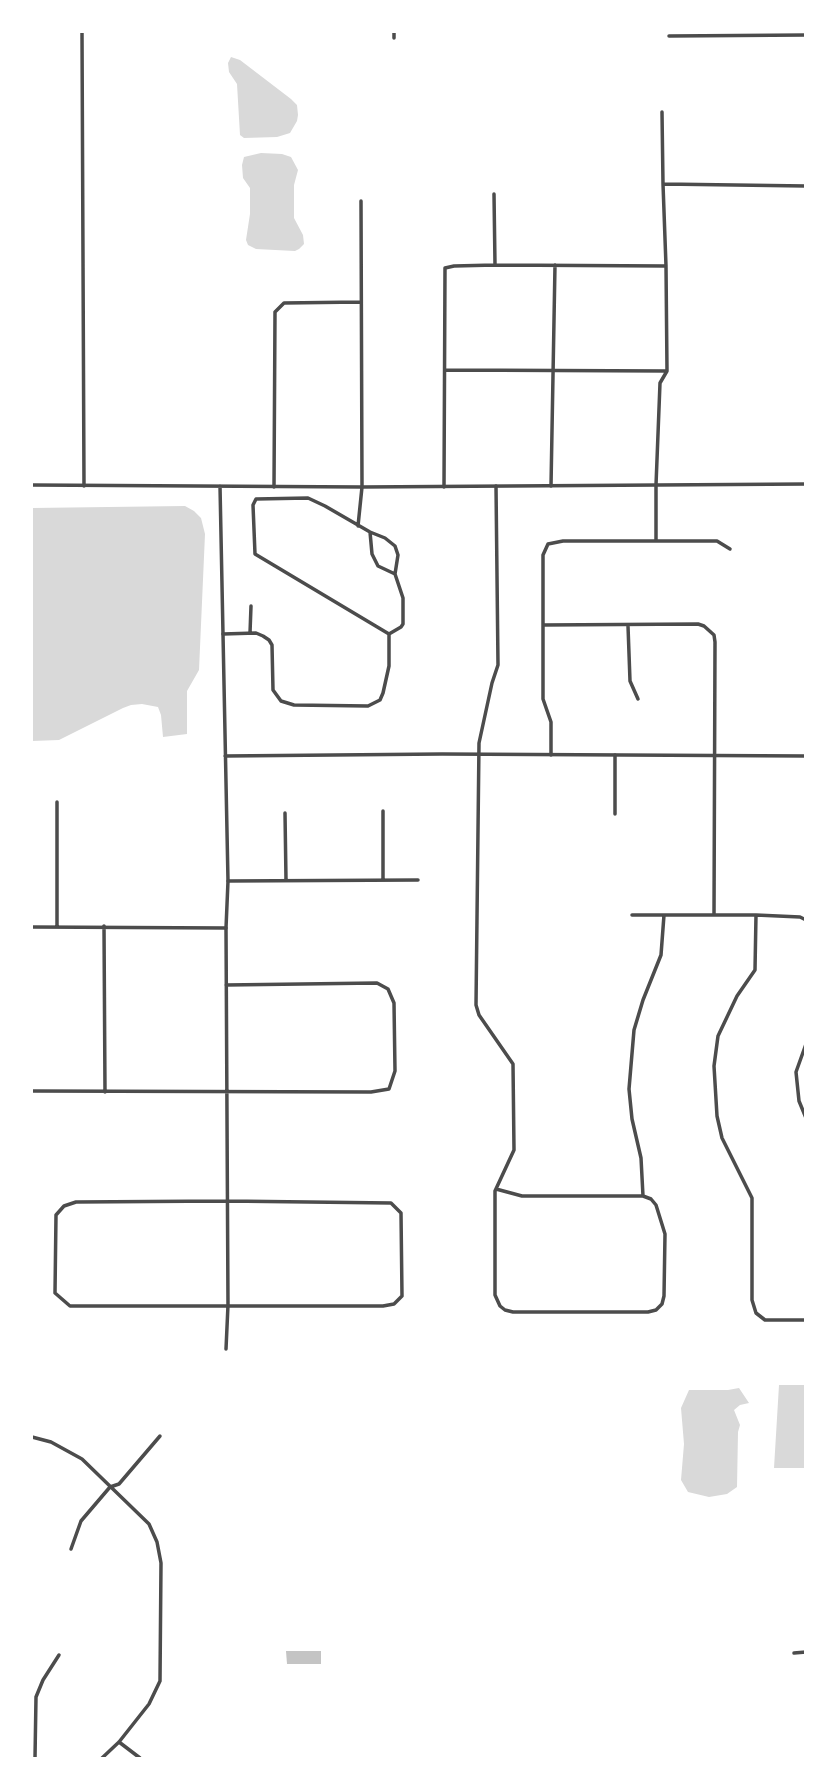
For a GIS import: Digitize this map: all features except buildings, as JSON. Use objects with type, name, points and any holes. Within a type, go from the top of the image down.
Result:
[{"type":"street","points":[[82,32],[84,485]]},
{"type":"street","points":[[394,32],[394,38]]},
{"type":"street","points":[[670,37],[806,35]]},
{"type":"street","points":[[656,541],[660,383],[667,370],[662,112]]},
{"type":"street","points":[[663,184],[806,186]]},
{"type":"street","points":[[494,194],[495,265]]},
{"type":"street","points":[[358,526],[362,487],[361,201]]},
{"type":"street","points":[[444,486],[445,268],[454,265],[666,266]]},
{"type":"street","points":[[551,486],[555,265]]},
{"type":"street","points":[[274,487],[275,312],[284,303],[360,302]]},
{"type":"street","points":[[445,370],[667,370]]},
{"type":"street","points":[[32,485],[362,487],[806,484]]},
{"type":"street","points":[[220,486],[228,881],[225,1091],[228,1305],[226,1349]]},
{"type":"street","points":[[496,486],[498,665],[478,754],[476,1005],[479,1015],[513,1064],[514,1150],[496,1189],[494,1201],[495,1295],[500,1306],[513,1312],[648,1312],[656,1310],[662,1304],[665,1234],[656,1205],[650,1199],[643,1196],[522,1196],[496,1189]]},
{"type":"street","points":[[258,498],[308,498],[385,538],[395,546],[398,555],[395,574],[403,598],[403,624],[389,634],[254,552],[253,505],[258,498]]},
{"type":"street","points":[[370,532],[372,554],[378,566],[395,574]]},
{"type":"street","points":[[551,755],[551,722],[543,699],[543,555],[548,544],[563,541],[717,541],[730,549]]},
{"type":"street","points":[[250,633],[251,606]]},
{"type":"street","points":[[543,625],[698,624],[714,635],[714,914]]},
{"type":"street","points":[[628,625],[630,681],[638,699]]},
{"type":"street","points":[[223,634],[250,633],[263,636],[272,645],[272,690],[281,701],[293,705],[368,706],[380,700],[383,693],[389,666],[389,634]]},
{"type":"street","points":[[615,755],[615,814]]},
{"type":"street","points":[[225,756],[806,756]]},
{"type":"street","points":[[57,802],[57,927]]},
{"type":"street","points":[[383,811],[383,879]]},
{"type":"street","points":[[285,813],[286,880]]},
{"type":"street","points":[[228,881],[418,880]]},
{"type":"street","points":[[632,915],[756,915],[800,917],[806,920]]},
{"type":"street","points":[[643,1196],[641,1158],[632,1119],[629,1089],[634,1030],[661,955],[664,915]]},
{"type":"street","points":[[756,915],[755,970],[737,996],[718,1036],[714,1066],[717,1116],[722,1138],[752,1198],[752,1300],[756,1313],[765,1320],[806,1320]]},
{"type":"street","points":[[104,926],[105,1092]]},
{"type":"street","points":[[32,927],[226,928]]},
{"type":"street","points":[[32,1091],[371,1092],[388,1089],[395,1071],[394,1003],[388,989],[377,983],[226,985]]},
{"type":"street","points":[[806,1044],[796,1072],[799,1101],[806,1118]]},
{"type":"street","points":[[226,1201],[391,1203],[401,1213],[402,1296],[394,1304],[383,1306],[70,1306],[55,1293],[56,1215],[64,1206],[76,1202],[226,1201]]},
{"type":"street","points":[[71,1549],[82,1521],[110,1487],[119,1484],[160,1436]]},
{"type":"street","points":[[32,1437],[51,1442],[82,1459],[149,1524],[157,1542],[161,1563],[160,1681],[149,1704],[102,1759]]},
{"type":"street","points":[[794,1653],[806,1652]]},
{"type":"street","points":[[35,1759],[36,1697],[59,1655]]},
{"type":"street","points":[[119,1742],[140,1759]]},
{"type":"shaded area","points":[[231,57],[240,60],[297,105],[297,121],[290,133],[277,137],[244,138],[240,135],[237,84],[229,72],[228,63]]},
{"type":"shaded area","points":[[261,153],[291,157],[298,170],[294,185],[294,218],[303,235],[304,244],[295,251],[256,249],[248,245],[246,240],[250,188],[243,178],[242,165],[244,157]]},
{"type":"shaded area","points":[[185,506],[201,518],[205,534],[199,670],[187,691],[187,734],[163,737],[158,707],[142,704],[123,708],[59,740],[32,741],[32,508]]},
{"type":"shaded area","points":[[779,1385],[805,1385],[805,1468],[774,1468]]},
{"type":"shaded area","points":[[739,1388],[749,1403],[734,1410],[740,1425],[737,1487],[727,1494],[709,1497],[688,1492],[681,1480],[684,1444],[681,1408],[689,1390]]}]
